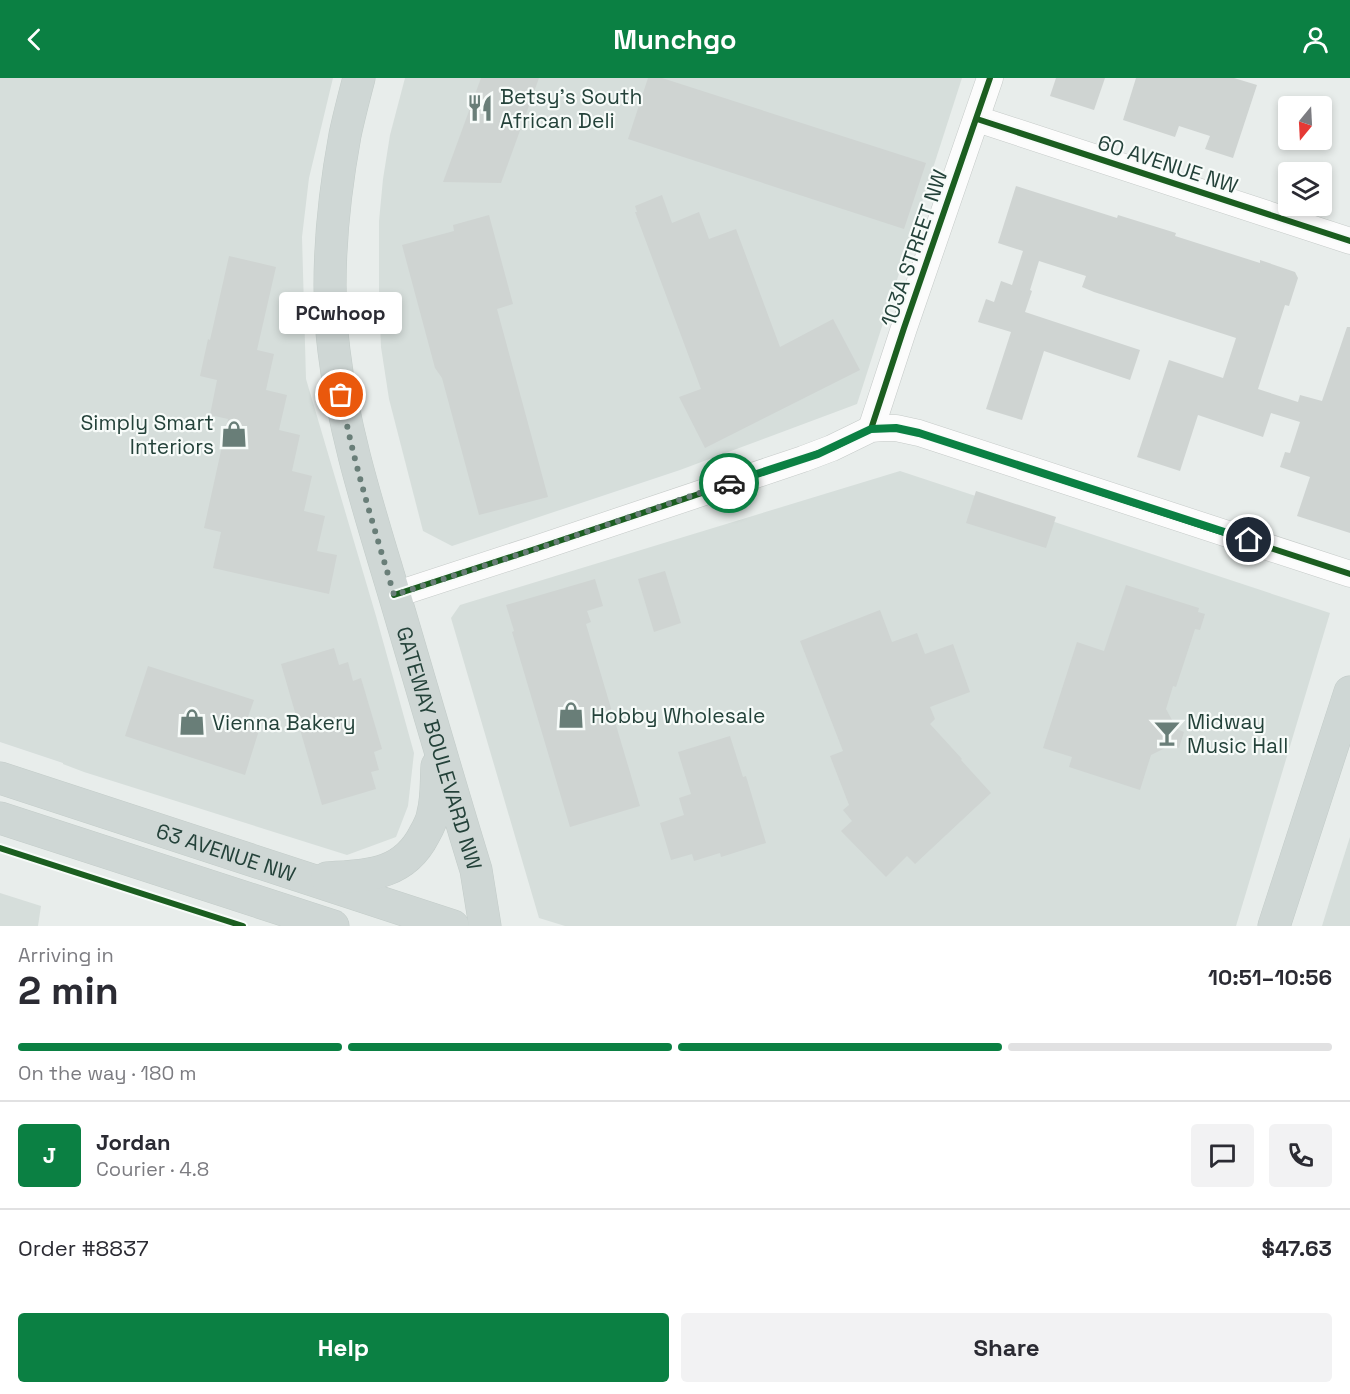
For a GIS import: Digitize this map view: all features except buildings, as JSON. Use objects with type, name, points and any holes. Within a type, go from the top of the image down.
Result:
[{"type":"main road","name":"GATEWAY BOULEVARD NW","points":[[359,78],[345,133],[335,203],[331,293],[334,351],[345,417],[363,489],[476,870],[485,926]]},
{"type":"main road","points":[[1274,926],[1350,692]]},
{"type":"main road","points":[[310,879],[376,874],[393,868],[408,858],[420,843],[433,813],[438,744]]},
{"type":"main road","name":"63 AVENUE NW","points":[[0,778],[453,926]]},
{"type":"main road","name":"63 AVENUE NW","points":[[0,819],[333,926]]},
{"type":"street","name":"103A STREET NW","points":[[871,429],[990,78]]},
{"type":"street","name":"60 AVENUE NW","points":[[977,119],[1350,241]]},
{"type":"street","points":[[394,595],[803,459],[871,429],[896,428],[919,433],[1350,574]]},
{"type":"shaded area","points":[[0,78],[333,78],[309,178],[302,237],[306,379],[414,753],[408,806],[396,837],[347,855],[84,772],[0,742]]},
{"type":"shaded area","points":[[405,78],[962,78],[857,404],[680,470],[452,546],[423,531],[389,399],[381,347],[379,298],[379,221],[383,179],[390,135]]},
{"type":"shaded area","points":[[900,471],[1330,613],[1236,926],[565,926],[539,918],[451,618],[460,605]]},
{"type":"shaded area","points":[[1350,837],[1350,926],[1322,926],[1330,900]]},
{"type":"shaded area","points":[[0,893],[41,906],[38,926],[0,926]]},
{"type":"cycle path","points":[[871,429],[990,78]]},
{"type":"cycle path","points":[[977,119],[1350,241]]},
{"type":"cycle path","points":[[394,595],[803,459],[871,429],[883,428],[919,433],[1350,574]]},
{"type":"cycle path","points":[[0,848],[243,926]]},
{"type":"way so far","points":[[341,395],[363,489],[394,595],[729,483]]},
{"type":"place","name":"Betsy's South African Deli","points":[[480,108]]},
{"type":"place","name":"PCwhoop","points":[[341,395]]},
{"type":"place","name":"Simply Smart Interiors","points":[[234,434]]},
{"type":"place","name":"Hobby Wholesale","points":[[571,715]]},
{"type":"place","name":"Vienna Bakery","points":[[192,722]]},
{"type":"place","name":"Midway Music Hall","points":[[1167,733]]},
{"type":"route","points":[[729,483],[818,454],[871,429],[896,428],[919,433],[1249,540]]}]
